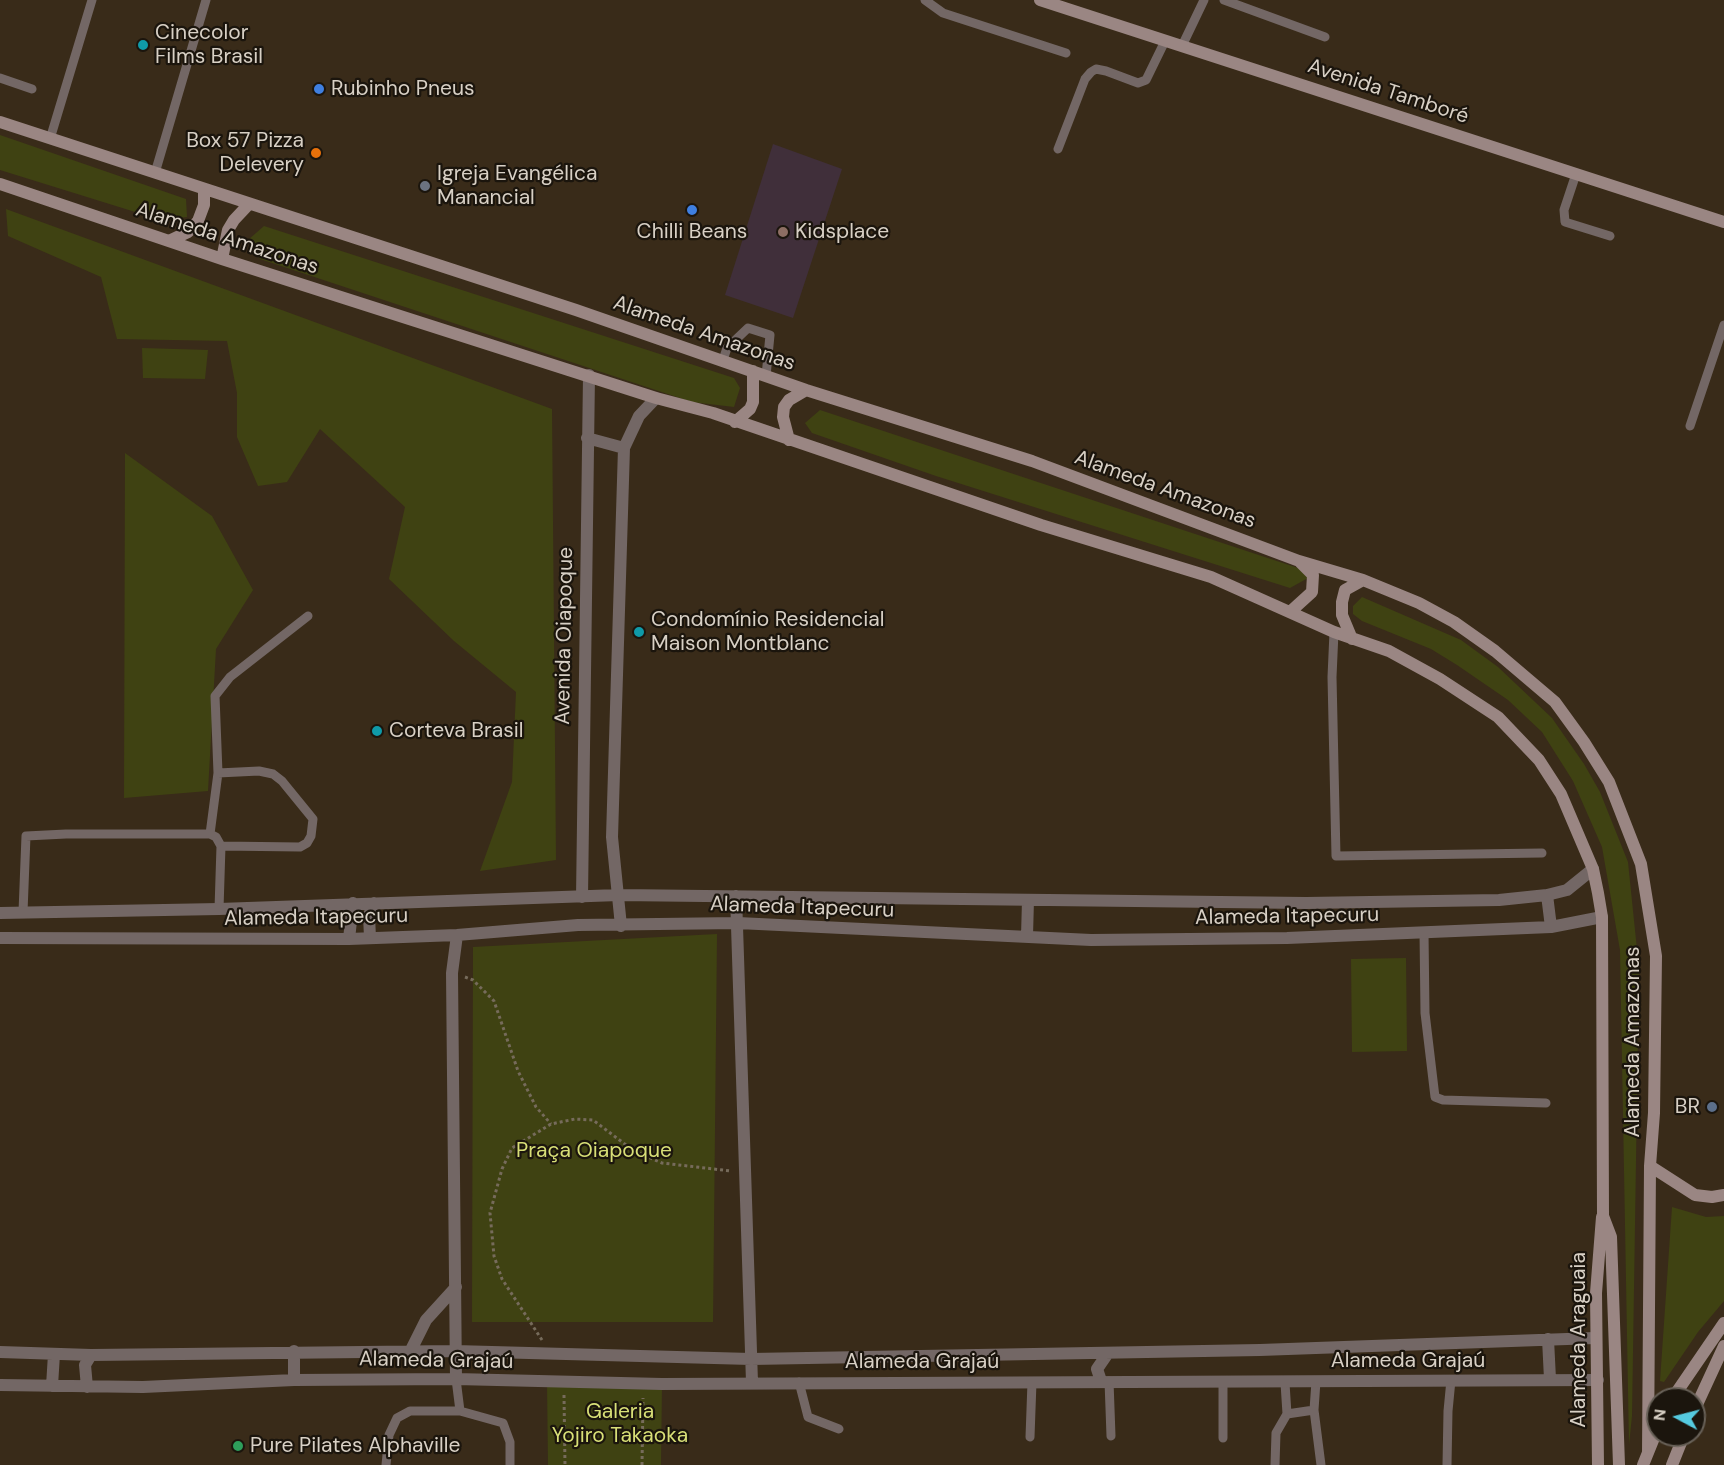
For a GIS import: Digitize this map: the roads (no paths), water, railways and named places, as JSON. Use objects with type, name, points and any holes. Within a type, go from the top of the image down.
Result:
[{"type":"main road","name":"Avenida Tamboré","points":[[1040,0],[1724,222]]},
{"type":"main road","name":"Alameda Amazonas","points":[[0,122],[723,360],[806,390],[1032,461],[1299,561],[1363,580],[1419,603],[1454,622],[1511,664],[1556,702],[1609,782],[1641,864],[1656,956],[1654,1113],[1650,1166],[1648,1453]]},
{"type":"main road","name":"Alameda Amazonas","points":[[0,184],[222,259],[930,485],[1041,525],[1211,577],[1334,632],[1389,651],[1498,717],[1539,760],[1561,794],[1593,869],[1602,917],[1602,1216],[1611,1238],[1619,1465]]},
{"type":"main road","points":[[169,241],[188,232],[198,221],[204,205],[204,189]]},
{"type":"main road","points":[[222,259],[228,230],[234,219],[249,204]]},
{"type":"main road","points":[[735,422],[750,409],[753,402],[753,371]]},
{"type":"main road","points":[[789,440],[783,417],[784,407],[789,400],[806,390]]},
{"type":"main road","points":[[1290,612],[1311,592],[1313,575],[1299,561]]},
{"type":"main road","points":[[1352,639],[1342,615],[1342,602],[1345,590],[1363,580]]},
{"type":"main road","points":[[1650,1166],[1695,1195],[1712,1197],[1724,1195]]},
{"type":"main road","name":"Alameda Araguaia","points":[[1598,1465],[1598,1380],[1595,1338],[1597,1260],[1602,1216]]},
{"type":"main road","points":[[1680,1387],[1724,1323]]},
{"type":"main road","points":[[1705,1387],[1724,1346]]},
{"type":"main road","points":[[1643,1465],[1650,1447]]},
{"type":"main road","points":[[1672,1465],[1679,1447]]},
{"type":"street","name":"Avenida Oiapoque","points":[[582,897],[589,375]]},
{"type":"street","points":[[621,926],[612,837],[624,448],[639,416],[656,398]]},
{"type":"street","points":[[587,438],[624,448]]},
{"type":"street","name":"Alameda Itapecuru","points":[[0,913],[219,909],[619,895],[1306,903],[1499,900],[1547,895],[1567,890],[1593,869]]},
{"type":"street","points":[[1547,895],[1551,927]]},
{"type":"street","points":[[736,896],[747,1173],[752,1382]]},
{"type":"street","points":[[1027,936],[1028,900]]},
{"type":"street","points":[[349,939],[353,903]]},
{"type":"street","points":[[370,938],[369,915],[374,903]]},
{"type":"street","name":"Alameda Itapecuru","points":[[0,938],[349,939],[457,935],[578,925],[738,923],[1091,940],[1264,938],[1551,927],[1602,917]]},
{"type":"street","points":[[456,1379],[452,974],[457,935]]},
{"type":"street","points":[[410,1352],[426,1320],[456,1287]]},
{"type":"street","name":"Alameda Grajaú","points":[[0,1352],[91,1355],[455,1351],[751,1359],[1428,1346],[1595,1338]]},
{"type":"street","points":[[1548,1339],[1550,1380]]},
{"type":"street","points":[[294,1351],[294,1380]]},
{"type":"street","points":[[1105,1381],[1097,1369],[1108,1353]]},
{"type":"street","points":[[52,1386],[54,1354]]},
{"type":"street","points":[[87,1387],[86,1365],[91,1355]]},
{"type":"street","name":"Alameda Grajaú","points":[[0,1385],[143,1387],[294,1380],[456,1379],[643,1384],[1598,1380]]},
{"type":"lane","points":[[50,139],[92,0]]},
{"type":"lane","points":[[155,173],[206,0]]},
{"type":"lane","points":[[925,0],[942,13],[1066,53]]},
{"type":"lane","points":[[1182,46],[1204,0]]},
{"type":"lane","points":[[1224,0],[1325,37]]},
{"type":"lane","points":[[1058,149],[1085,79],[1091,72],[1106,71],[1138,83],[1146,80],[1166,41]]},
{"type":"lane","points":[[0,78],[32,89]]},
{"type":"lane","points":[[1576,174],[1564,210],[1565,222],[1610,236]]},
{"type":"lane","points":[[1690,426],[1724,325]]},
{"type":"lane","points":[[723,360],[727,348],[748,328],[770,335],[766,376]]},
{"type":"lane","points":[[210,834],[218,773],[215,696],[230,677],[308,616]]},
{"type":"lane","points":[[1334,632],[1336,856],[1542,853]]},
{"type":"lane","points":[[218,773],[259,771],[273,774],[313,819],[311,836],[307,843],[300,847],[221,846]]},
{"type":"lane","points":[[23,912],[26,836],[95,833],[210,834],[216,837],[221,846],[219,909]]},
{"type":"lane","points":[[1424,932],[1425,1013],[1435,1097],[1443,1100],[1546,1103]]},
{"type":"lane","points":[[456,1379],[460,1412]]},
{"type":"lane","points":[[1447,1465],[1451,1380]]},
{"type":"lane","points":[[1105,1381],[1111,1436]]},
{"type":"lane","points":[[1316,1381],[1314,1410],[1321,1465]]},
{"type":"lane","points":[[799,1382],[808,1417],[838,1429]]},
{"type":"lane","points":[[1030,1437],[1032,1382]]},
{"type":"lane","points":[[1223,1382],[1223,1438]]},
{"type":"lane","points":[[1275,1465],[1276,1433],[1287,1414],[1285,1383]]},
{"type":"lane","points":[[1287,1414],[1314,1410]]},
{"type":"lane","points":[[386,1465],[389,1435],[397,1418],[410,1411],[460,1412],[502,1423],[510,1442],[510,1465]]},
{"type":"place","name":"Cinecolor Films Brasil","points":[[143,45]]},
{"type":"place","name":"Rubinho Pneus","points":[[319,89]]},
{"type":"place","name":"Box 57 Pizza Delevery","points":[[316,153]]},
{"type":"place","name":"Igreja Evangélica Manancial","points":[[425,186]]},
{"type":"place","name":"Chilli Beans","points":[[692,210]]},
{"type":"place","name":"Kidsplace","points":[[783,232]]},
{"type":"place","name":"Condomínio Residencial Maison Montblanc","points":[[639,632]]},
{"type":"place","name":"Corteva Brasil","points":[[377,731]]},
{"type":"place","name":"BR","points":[[1712,1107]]},
{"type":"place","name":"Pure Pilates Alphaville","points":[[238,1446]]},
{"type":"park label","name":"Praça Oiapoque","points":[[594,1151]]},
{"type":"park label","name":"Galeria Yojiro Takaoka","points":[[620,1424]]}]
